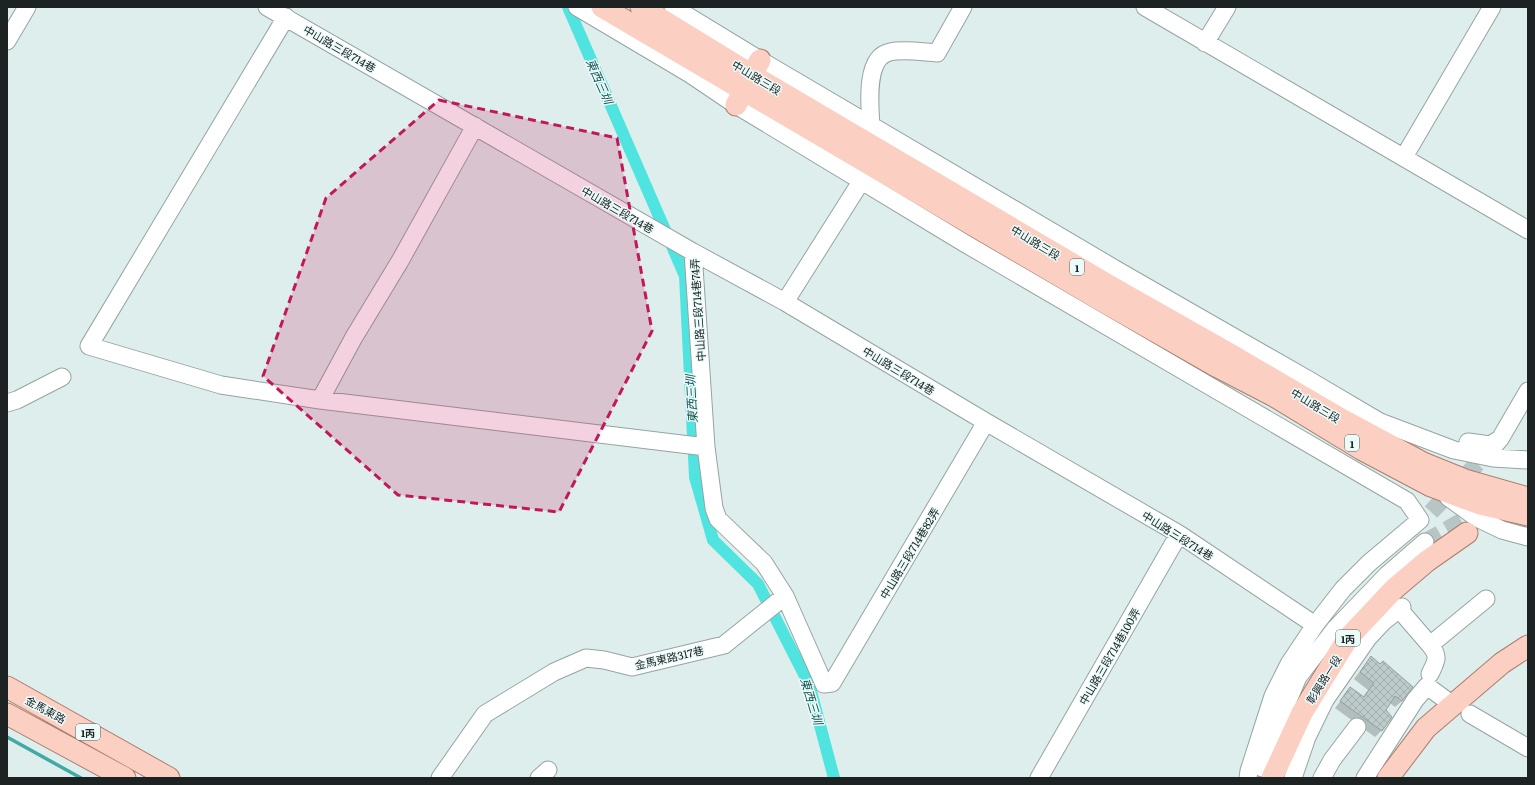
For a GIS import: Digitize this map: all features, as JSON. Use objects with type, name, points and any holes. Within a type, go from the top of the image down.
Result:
[{"type":"main road","name":"中山路三段","points":[[602,7],[748,82],[1116,280],[1235,357],[1347,413],[1416,459],[1465,480],[1528,498]]},
{"type":"main road","name":"中山路三段","points":[[641,7],[748,82],[1102,301],[1213,376],[1274,396]]},
{"type":"main road","name":"1","points":[[1274,396],[1361,449],[1431,486],[1480,504],[1528,515]]},
{"type":"main road","name":"彰興路一段","points":[[1272,778],[1302,713],[1348,638],[1394,589],[1427,561],[1467,533]]},
{"type":"main road","points":[[1388,778],[1426,728],[1502,663],[1528,646]]},
{"type":"main road","name":"金馬東路","points":[[7,687],[169,778]]},
{"type":"main road","name":"金馬東路","points":[[7,714],[125,778]]},
{"type":"street","points":[[7,41],[27,7]]},
{"type":"street","name":"中山路三段714巷","points":[[268,7],[693,252],[785,302],[986,422],[1179,534],[1315,625]]},
{"type":"street","name":"中山路三段","points":[[577,7],[690,74],[748,82],[872,126],[1116,280],[1307,379],[1347,413],[1380,422],[1454,450],[1493,458],[1528,460]]},
{"type":"street","name":"中山路三段","points":[[673,7],[748,82],[862,180],[966,244],[1213,376]]},
{"type":"street","points":[[872,126],[869,103],[870,84],[872,72],[880,58],[886,53],[894,51],[937,53],[963,7]]},
{"type":"street","points":[[1145,7],[1528,230]]},
{"type":"street","points":[[1205,43],[1227,7]]},
{"type":"street","points":[[1404,158],[1492,7]]},
{"type":"street","points":[[286,17],[89,346],[221,385],[320,400],[706,447]]},
{"type":"street","points":[[320,400],[354,337],[400,261],[476,126]]},
{"type":"street","points":[[785,302],[862,180]]},
{"type":"street","name":"中山路三段714巷74弄","points":[[693,252],[706,447],[714,508],[718,519],[764,563],[785,596],[824,684],[832,683]]},
{"type":"street","points":[[1213,376],[1231,388],[1250,408]]},
{"type":"street","name":"1","points":[[1213,376],[1250,408],[1407,502],[1426,516],[1369,563],[1342,589],[1315,625],[1289,664],[1273,696],[1248,778]]},
{"type":"street","points":[[7,403],[17,400],[62,377]]},
{"type":"street","points":[[1231,388],[1274,396]]},
{"type":"street","points":[[1347,413],[1467,442],[1490,445],[1496,443],[1528,391]]},
{"type":"street","name":"中山路三段714巷82弄","points":[[832,683],[986,422]]},
{"type":"street","points":[[1431,486],[1477,518],[1502,530],[1528,537]]},
{"type":"street","name":"中山路三段714巷100弄","points":[[1039,778],[1179,534]]},
{"type":"street","name":"彰興路一段","points":[[1258,778],[1273,736],[1298,677],[1335,629],[1387,575],[1424,542]]},
{"type":"street","name":"金馬東路317巷","points":[[440,778],[485,714],[554,672],[586,658],[604,660],[632,667],[724,645],[785,596]]},
{"type":"street","points":[[1430,645],[1486,599]]},
{"type":"street","points":[[1293,778],[1307,738],[1325,700],[1368,638],[1384,621],[1401,608],[1436,652],[1436,662],[1430,674]]},
{"type":"street","points":[[1364,778],[1415,700],[1427,686],[1446,700]]},
{"type":"street","points":[[1470,714],[1528,748]]},
{"type":"street","points":[[1322,778],[1332,760],[1357,727]]},
{"type":"highlighted area","points":[[439,100],[617,138],[652,331],[559,512],[398,495],[263,376],[326,198]]},
{"type":"building","points":[[1371,656],[1380,664],[1383,661],[1413,687],[1402,701],[1395,696],[1386,710],[1392,717],[1382,731],[1340,701],[1350,687],[1364,697],[1374,683],[1360,672]]},
{"type":"waterway","name":"東西三圳","points":[[568,7],[685,276],[695,477],[713,540],[758,584],[809,684],[834,778]]},
{"type":"waterway","points":[[7,737],[81,778]]},
{"type":"tunnel","points":[[1431,512],[1493,447]]},
{"type":"tunnel","points":[[1425,542],[1485,508]]}]
